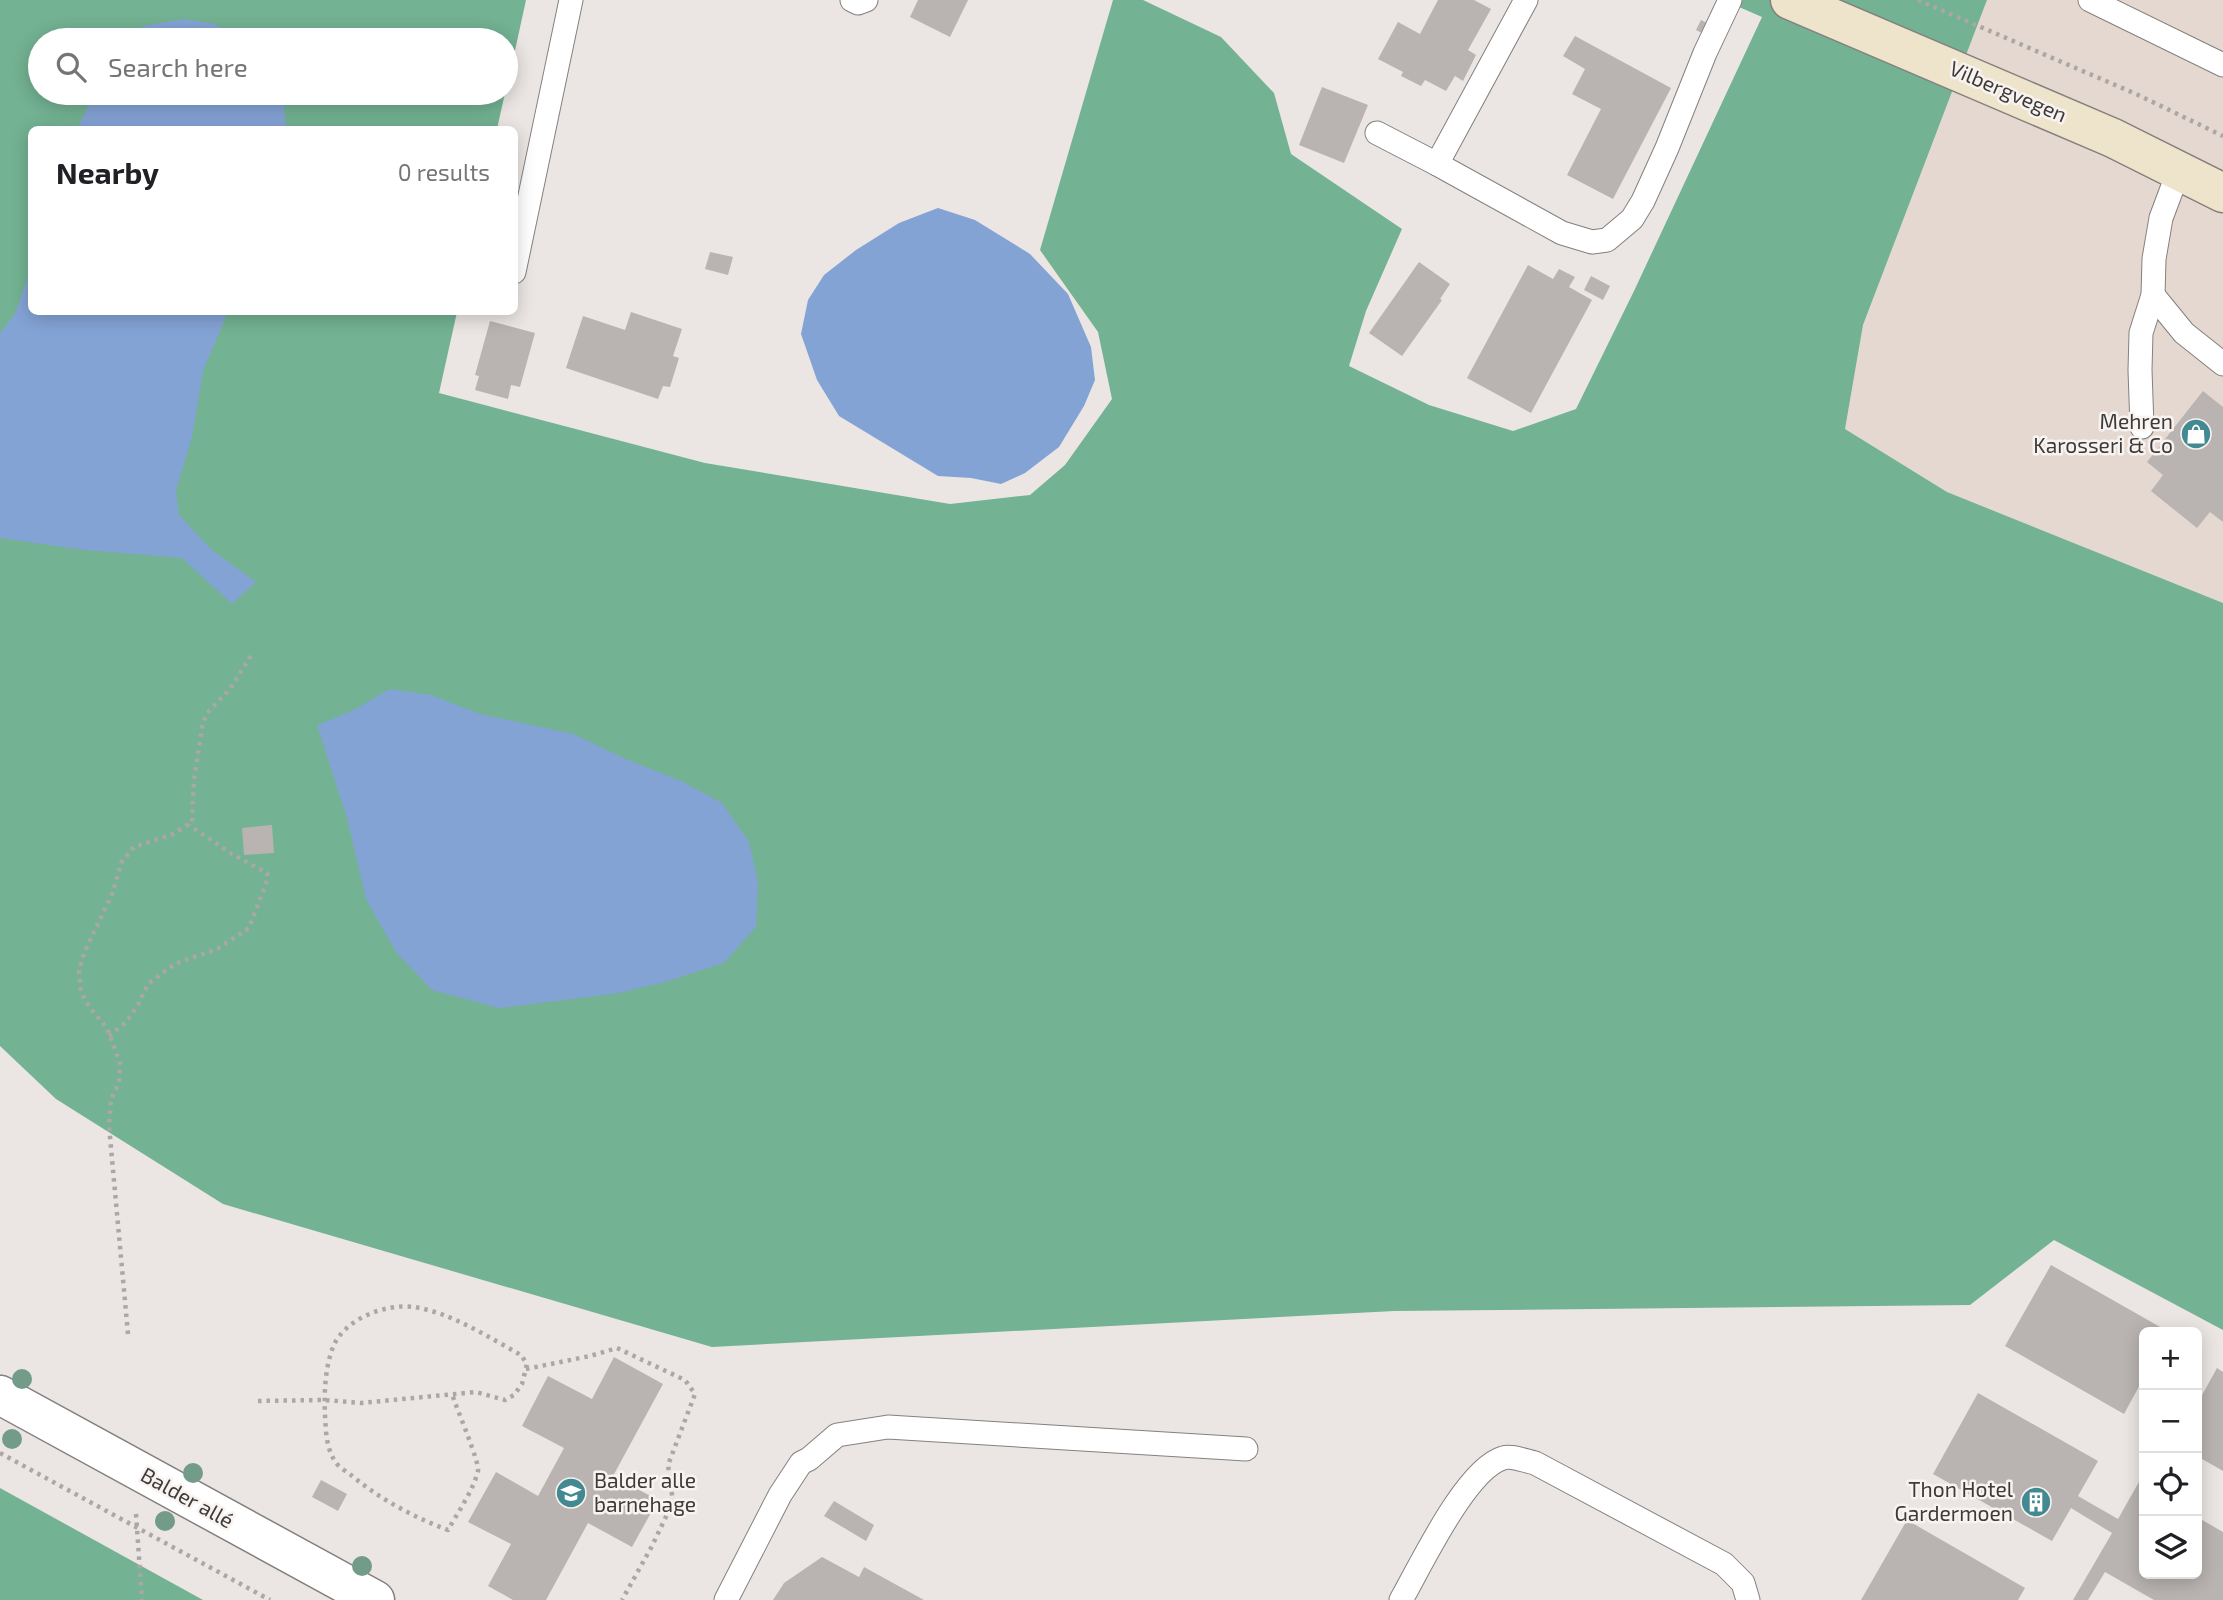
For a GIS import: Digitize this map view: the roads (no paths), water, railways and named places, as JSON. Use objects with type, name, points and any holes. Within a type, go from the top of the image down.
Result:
[{"type":"main road","name":"Vilbergvegen","points":[[1790,0],[2028,100],[2223,193]]},
{"type":"street","name":"Balder allé","points":[[0,1395],[374,1600]]},
{"type":"lane","points":[[518,253],[571,0]]},
{"type":"lane","points":[[852,0],[858,3],[866,0]]},
{"type":"lane","points":[[1437,164],[1526,0]]},
{"type":"lane","points":[[1377,133],[1562,233],[1592,242],[1607,240],[1632,219],[1643,201],[1730,0]]},
{"type":"lane","points":[[2090,0],[2223,65]]},
{"type":"lane","points":[[2142,427],[2141,333],[2153,295],[2154,259],[2161,218],[2179,170]]},
{"type":"lane","points":[[2153,295],[2183,333],[2223,364]]},
{"type":"lane","points":[[726,1600],[780,1495],[801,1463],[809,1460],[837,1435],[888,1427],[1246,1449]]},
{"type":"lane","points":[[1401,1600],[1467,1485],[1486,1466],[1506,1457],[1535,1463],[1724,1564],[1743,1583],[1748,1600]]},
{"type":"water","points":[[184,19],[214,24],[221,28],[141,28]]},
{"type":"water","points":[[89,105],[284,105],[286,126],[78,126]]},
{"type":"water","points":[[938,208],[975,220],[1030,254],[1068,294],[1091,347],[1095,380],[1084,406],[1059,447],[1025,473],[1001,484],[971,478],[938,476],[839,416],[817,380],[801,334],[808,300],[824,275],[856,250],[899,223]]},
{"type":"water","points":[[28,277],[28,315],[227,315],[203,371],[192,437],[176,491],[179,515],[213,551],[256,582],[232,604],[182,558],[85,550],[0,538],[0,333],[15,314]]},
{"type":"water","points":[[390,689],[431,695],[480,714],[573,734],[681,781],[722,803],[749,842],[758,882],[756,927],[724,963],[619,993],[499,1008],[432,990],[396,952],[366,899],[347,818],[317,725],[352,711]]},
{"type":"place","name":"Mehren Karosseri & Co","points":[[2196,434]]},
{"type":"place","name":"Balder alle barnehage","points":[[571,1493]]},
{"type":"place","name":"Thon Hotel Gardermoen","points":[[2036,1502]]}]
